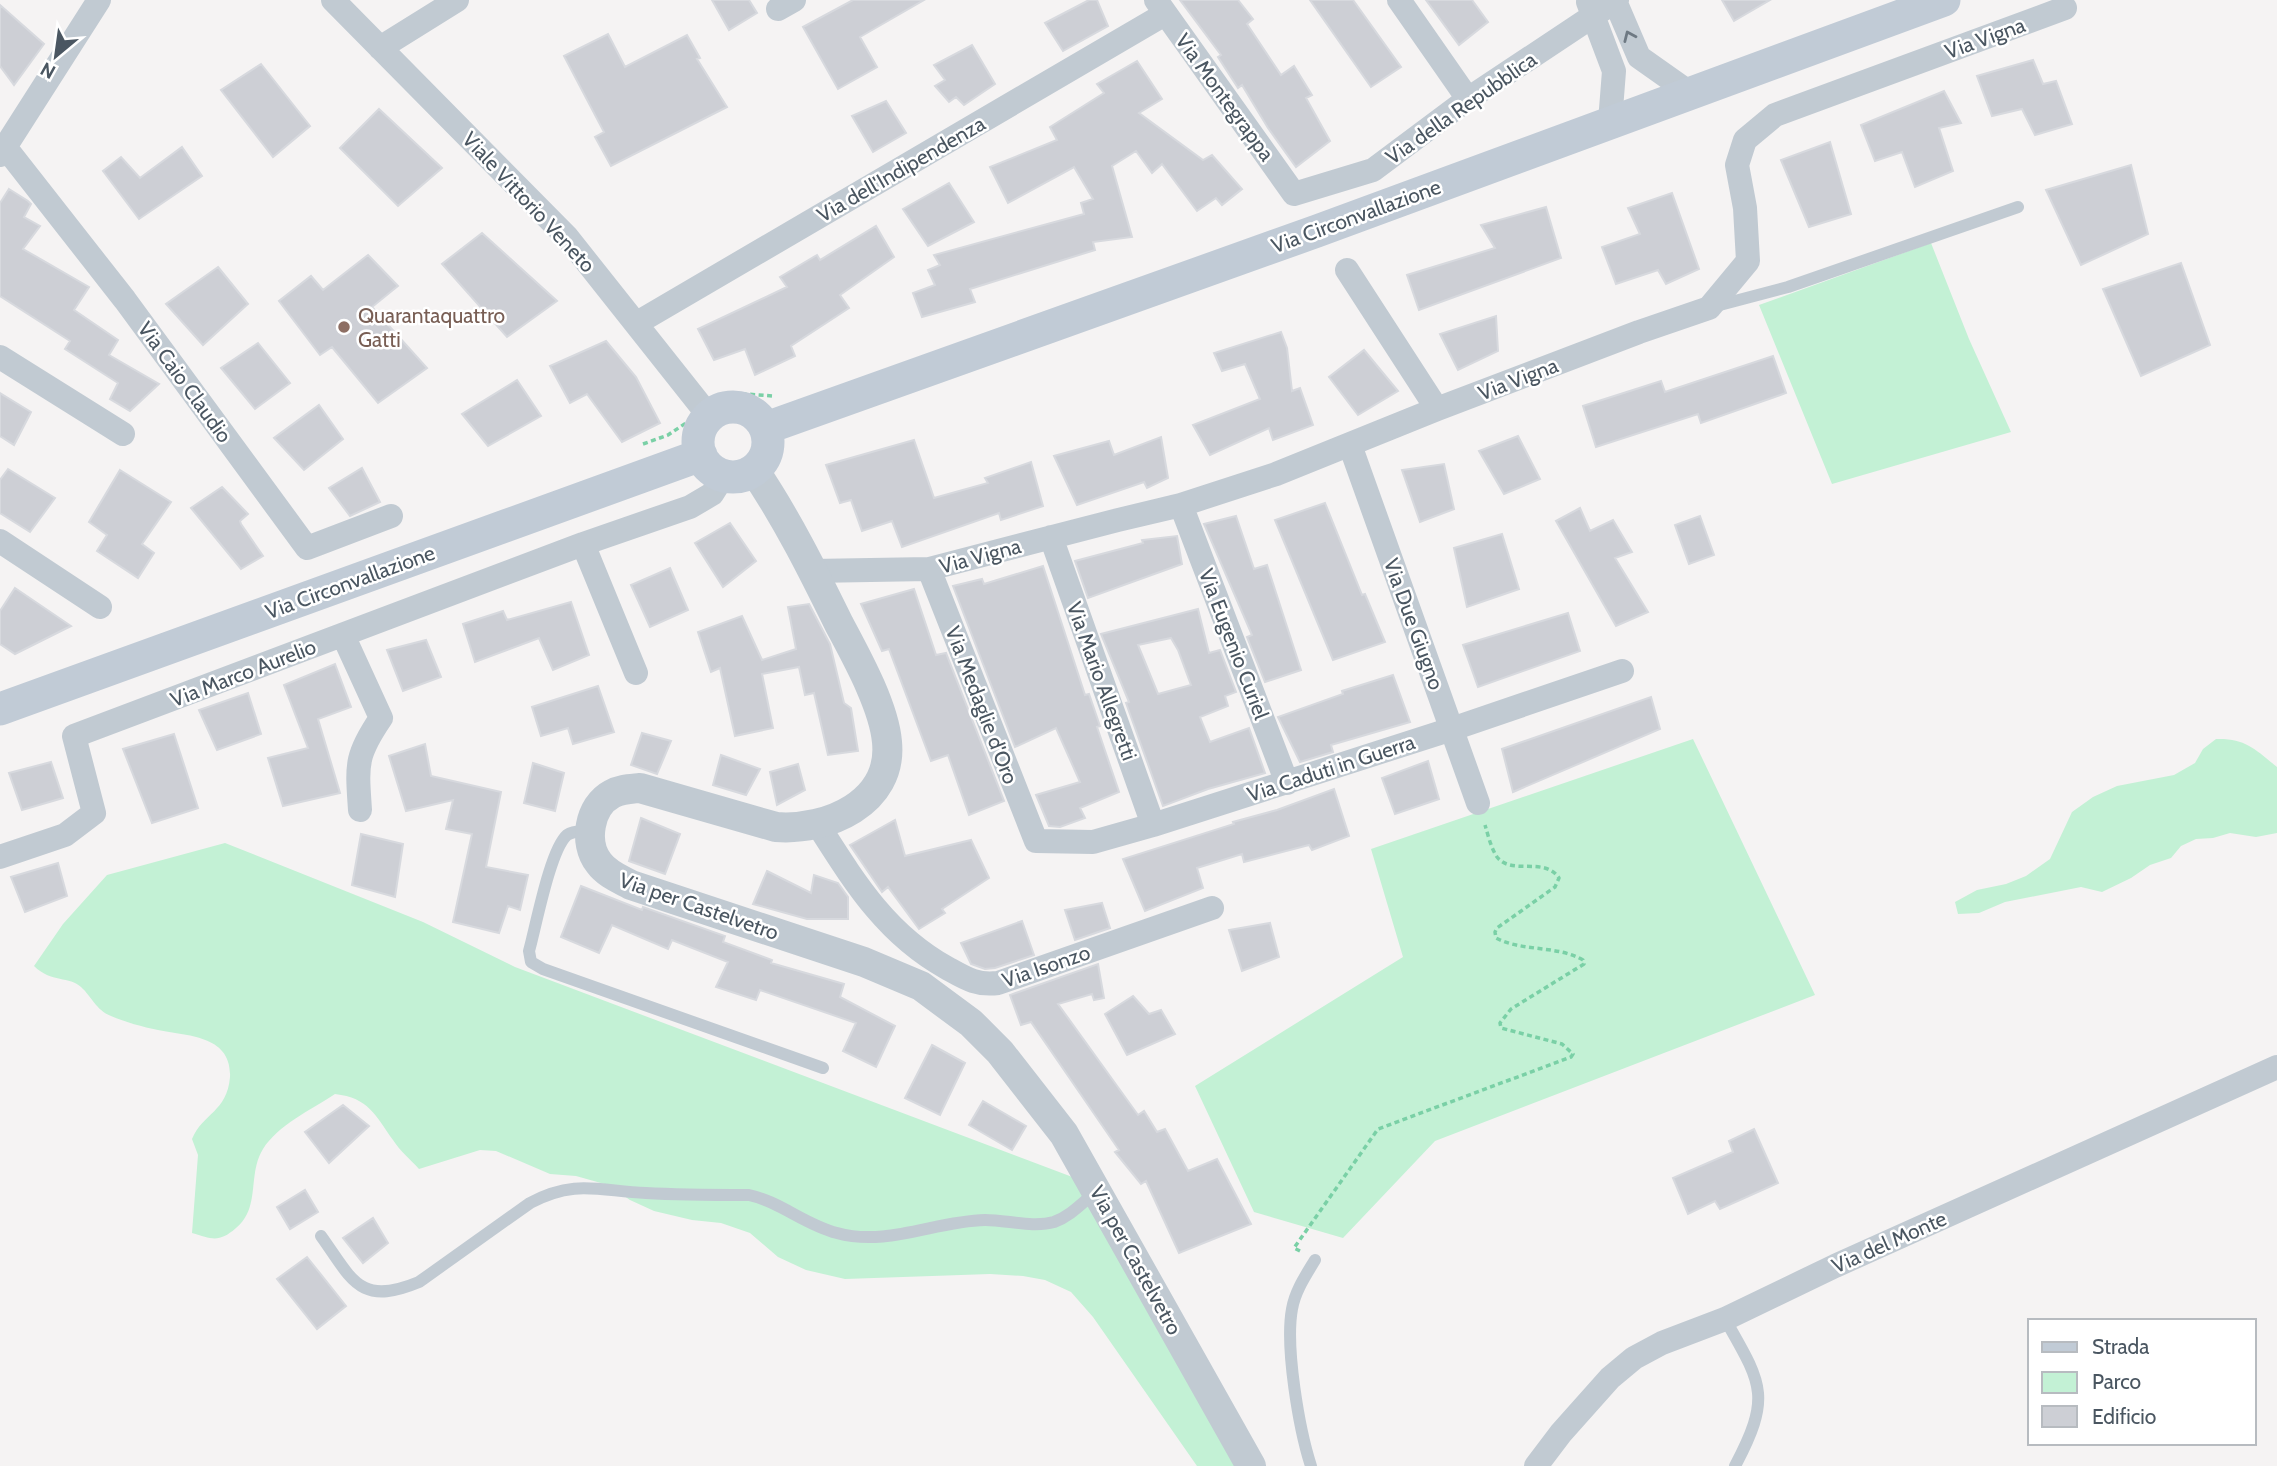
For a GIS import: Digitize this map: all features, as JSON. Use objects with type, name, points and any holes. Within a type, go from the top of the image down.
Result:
[{"type":"main road","name":"Via Circonvallazione","points":[[766,428],[1317,231],[1944,0]]},
{"type":"main road","points":[[741,407],[756,415],[766,428],[767,451],[726,467],[699,446],[700,430],[709,416],[724,408],[741,407]]},
{"type":"main road","name":"Via Circonvallazione","points":[[0,709],[726,467]]},
{"type":"street","points":[[2,151],[99,0]]},
{"type":"street","name":"Viale Vittorio Veneto","points":[[333,0],[567,237],[709,416]]},
{"type":"street","points":[[380,48],[457,0]]},
{"type":"street","points":[[1399,0],[1468,99]]},
{"type":"street","points":[[1603,4],[1639,57],[1690,93]]},
{"type":"street","points":[[1603,4],[1614,71],[1610,122]]},
{"type":"street","name":"Via della Repubblica","points":[[1294,194],[1373,170],[1603,4]]},
{"type":"street","name":"Via Montegrappa","points":[[1160,7],[1294,194]]},
{"type":"street","name":"Via dell'Indipendenza","points":[[637,323],[1160,7]]},
{"type":"street","name":"Via Vigna","points":[[813,571],[929,569],[1181,505],[1276,474],[1437,409],[1709,308],[1748,261],[1745,208],[1737,165],[1745,140],[1775,115],[2065,8]]},
{"type":"street","name":"Via Caio Claudio","points":[[2,151],[125,300],[307,548],[391,516]]},
{"type":"street","points":[[1347,270],[1437,409]]},
{"type":"street","points":[[0,358],[123,435]]},
{"type":"street","name":"Via Due Giugno","points":[[1350,445],[1478,803]]},
{"type":"street","points":[[589,830],[596,811],[610,795],[640,788],[776,827],[799,829],[818,825],[848,814],[867,798],[886,762],[887,742],[882,720],[863,670],[782,511],[726,467]]},
{"type":"street","name":"Via Marco Aurelio","points":[[0,857],[65,835],[94,813],[74,736],[583,544],[690,508],[712,494],[726,467]]},
{"type":"street","name":"Via Eugenio Curiel","points":[[1181,505],[1287,783]]},
{"type":"street","name":"Via Mario Allegretti","points":[[1051,537],[1153,825]]},
{"type":"street","points":[[0,541],[100,607]]},
{"type":"street","points":[[583,544],[636,673]]},
{"type":"street","name":"Via Medaglie d'Oro","points":[[929,569],[1036,841]]},
{"type":"street","points":[[343,635],[381,718],[364,742],[357,768],[360,810]]},
{"type":"street","name":"Via Caduti in Guerra","points":[[1036,841],[1093,842],[1153,825],[1622,671]]},
{"type":"street","name":"Via Isonzo","points":[[818,825],[855,882],[907,943],[972,982],[984,985],[998,983],[1212,908]]},
{"type":"street","name":"Via per Castelvetro","points":[[589,830],[591,849],[598,863],[611,875],[631,885],[864,962],[920,986],[971,1023],[1000,1052],[1064,1134],[1251,1466]]},
{"type":"street","name":"Via del Monte","points":[[1536,1466],[1561,1433],[1610,1378],[1634,1358],[1662,1343],[1725,1319],[1835,1266],[2277,1067]]},
{"type":"lane","points":[[1709,308],[1788,287],[2018,207]]},
{"type":"lane","points":[[589,830],[567,835],[554,856],[529,951],[531,962],[543,969],[823,1068]]},
{"type":"lane","points":[[321,1236],[355,1282],[367,1290],[381,1292],[402,1289],[419,1282],[530,1203],[568,1188],[749,1195],[764,1198],[812,1224],[836,1233],[879,1237],[981,1220],[1050,1223],[1066,1217],[1097,1190]]},
{"type":"lane","points":[[1311,1466],[1302,1432],[1291,1345],[1292,1309],[1299,1288],[1315,1260]]},
{"type":"lane","points":[[1725,1319],[1753,1369],[1758,1391],[1758,1409],[1753,1430],[1735,1466]]},
{"type":"path","points":[[1315,1260],[1294,1248],[1378,1129],[1573,1054],[1562,1044],[1501,1028],[1500,1023],[1511,1009],[1584,964],[1583,960],[1571,954],[1521,947],[1496,938],[1497,928],[1555,887],[1559,878],[1554,871],[1546,867],[1509,865],[1499,859],[1492,848],[1478,803]]},
{"type":"green space","points":[[1931,243],[1969,339],[2011,432],[1832,484],[1759,305]]},
{"type":"green space","points":[[1693,739],[1815,995],[1435,1141],[1343,1238],[1254,1212],[1195,1086],[1403,957],[1371,849]]},
{"type":"green space","points":[[2216,739],[2242,743],[2256,750],[2277,767],[2277,833],[2256,837],[2230,833],[2196,839],[2181,846],[2171,858],[2150,865],[2102,892],[2081,887],[2005,902],[1979,913],[1958,914],[1955,902],[1977,890],[2006,884],[2026,876],[2050,859],[2072,812],[2093,797],[2117,786],[2174,775],[2195,763],[2203,749]]},
{"type":"green space","points":[[225,843],[423,922],[515,967],[1075,1178],[1245,1466],[1197,1466],[1093,1317],[1071,1292],[1045,1280],[990,1274],[845,1279],[806,1270],[778,1257],[750,1233],[721,1223],[692,1220],[654,1211],[630,1200],[608,1185],[576,1176],[550,1174],[496,1151],[480,1150],[419,1169],[399,1148],[370,1109],[347,1096],[335,1094],[286,1125],[269,1140],[258,1159],[249,1210],[236,1228],[220,1238],[192,1233],[198,1155],[192,1139],[202,1123],[220,1105],[228,1089],[229,1063],[224,1053],[216,1045],[194,1036],[146,1027],[111,1016],[94,1003],[77,984],[47,975],[34,966],[63,924],[107,875]]},
{"type":"building","points":[[712,0],[749,0],[757,13],[729,30]]},
{"type":"building","points":[[853,0],[924,0],[860,37],[877,67],[838,89],[803,27]]},
{"type":"building","points":[[1089,0],[1097,0],[1108,26],[1063,51],[1045,23]]},
{"type":"building","points":[[1180,0],[1238,0],[1253,19],[1247,24],[1281,75],[1294,66],[1312,95],[1306,98],[1330,141],[1296,167],[1242,85],[1238,88],[1218,57],[1221,55]]},
{"type":"building","points":[[1310,0],[1353,0],[1401,67],[1371,87]]},
{"type":"building","points":[[1426,0],[1472,0],[1488,22],[1459,45]]},
{"type":"building","points":[[1722,0],[1770,0],[1734,21]]},
{"type":"building","points":[[0,5],[44,44],[14,85],[0,66]]},
{"type":"building","points":[[608,34],[625,67],[687,35],[700,58],[697,59],[727,107],[611,166],[595,137],[604,132],[564,56]]},
{"type":"building","points":[[972,45],[995,84],[964,105],[956,97],[949,102],[935,86],[945,80],[934,65]]},
{"type":"building","points":[[2033,60],[2043,84],[2056,81],[2072,124],[2035,135],[2022,109],[1992,116],[1977,76]]},
{"type":"building","points":[[1137,61],[1162,99],[1139,113],[1203,160],[1212,155],[1242,189],[1222,205],[1216,198],[1197,211],[1162,164],[1152,173],[1136,151],[1112,166],[1132,237],[1093,242],[1095,250],[970,289],[975,302],[922,317],[913,293],[935,285],[928,270],[940,265],[934,255],[1084,214],[1081,203],[1093,199],[1074,167],[1008,203],[990,167],[1057,140],[1050,127],[1104,93],[1097,84]]},
{"type":"building","points":[[261,64],[310,126],[273,157],[221,90]]},
{"type":"building","points":[[1944,91],[1961,123],[1939,128],[1953,171],[1915,187],[1902,152],[1875,161],[1861,125]]},
{"type":"building","points":[[886,101],[906,133],[873,152],[852,116]]},
{"type":"building","points":[[379,109],[442,168],[398,206],[340,148]]},
{"type":"building","points":[[1830,142],[1851,214],[1809,227],[1781,160]]},
{"type":"building","points":[[182,147],[202,176],[139,219],[103,171],[121,157],[140,178]]},
{"type":"building","points":[[2131,165],[2148,234],[2081,265],[2046,190]]},
{"type":"building","points":[[949,183],[974,222],[928,246],[903,209]]},
{"type":"building","points":[[9,189],[31,204],[24,217],[40,226],[23,249],[89,287],[74,310],[118,340],[109,355],[159,384],[130,411],[110,399],[118,383],[65,349],[70,341],[0,296],[0,203]]},
{"type":"building","points":[[1672,193],[1699,269],[1666,284],[1658,270],[1616,284],[1602,247],[1640,234],[1628,208]]},
{"type":"building","points":[[1546,207],[1561,258],[1419,310],[1407,275],[1495,248],[1481,225]]},
{"type":"building","points":[[876,226],[894,257],[840,295],[849,308],[791,346],[795,356],[755,375],[745,349],[714,360],[698,329],[787,287],[780,277],[817,255],[820,260]]},
{"type":"building","points":[[482,233],[557,301],[507,337],[442,264]]},
{"type":"building","name":"Quarantaquattro Gatti","points":[[368,255],[398,286],[372,307],[427,368],[378,403],[332,347],[320,355],[279,301],[311,276],[323,290]]},
{"type":"building","points":[[2181,263],[2210,345],[2141,376],[2103,289]]},
{"type":"building","points":[[218,267],[248,304],[203,345],[166,304]]},
{"type":"building","points":[[1496,316],[1498,351],[1458,370],[1440,334]]},
{"type":"building","points":[[1281,332],[1287,348],[1292,391],[1300,388],[1313,425],[1273,440],[1269,428],[1210,455],[1193,425],[1260,399],[1245,364],[1222,371],[1214,353]]},
{"type":"building","points":[[606,341],[636,377],[660,423],[622,442],[587,394],[570,403],[550,366]]},
{"type":"building","points":[[258,343],[290,383],[255,409],[221,368]]},
{"type":"building","points":[[1364,350],[1398,391],[1358,415],[1329,377]]},
{"type":"building","points":[[1773,356],[1786,393],[1701,423],[1698,414],[1596,447],[1583,406],[1661,381],[1665,392]]},
{"type":"building","points":[[517,380],[541,416],[488,446],[462,414]]},
{"type":"building","points":[[0,393],[31,412],[14,445],[0,436]]},
{"type":"building","points":[[319,405],[343,439],[304,470],[274,438]]},
{"type":"building","points":[[1518,436],[1540,479],[1504,494],[1479,451]]},
{"type":"building","points":[[1161,437],[1168,478],[1147,488],[1144,482],[1077,505],[1054,456],[1109,441],[1114,455]]},
{"type":"building","points":[[914,440],[934,498],[988,483],[985,478],[1031,462],[1043,506],[1001,520],[999,513],[902,547],[892,521],[862,531],[851,500],[840,503],[826,465]]},
{"type":"building","points":[[1444,464],[1454,509],[1420,522],[1402,470]]},
{"type":"building","points":[[362,468],[380,502],[350,516],[329,488]]},
{"type":"building","points":[[8,469],[55,498],[30,532],[0,513],[0,480]]},
{"type":"building","points":[[120,470],[171,502],[142,544],[154,553],[138,578],[97,551],[107,535],[89,522]]},
{"type":"building","points":[[222,487],[248,514],[240,521],[241,524],[263,556],[241,569],[191,508]]},
{"type":"building","points":[[1325,503],[1362,595],[1365,594],[1385,642],[1333,660],[1275,520]]},
{"type":"building","points":[[1580,508],[1590,531],[1613,520],[1632,552],[1615,558],[1648,612],[1616,626],[1556,521]]},
{"type":"building","points":[[1236,516],[1254,569],[1267,565],[1301,670],[1265,682],[1247,637],[1252,635],[1204,524]]},
{"type":"building","points":[[1700,516],[1714,555],[1689,564],[1675,525]]},
{"type":"building","points":[[730,523],[756,561],[723,587],[695,543]]},
{"type":"building","points":[[1502,534],[1519,589],[1467,607],[1454,548]]},
{"type":"building","points":[[1177,536],[1182,564],[1088,598],[1075,561],[1143,543],[1142,540]]},
{"type":"building","points":[[1043,566],[1085,695],[1089,694],[1100,726],[1097,727],[1119,792],[1080,808],[1085,818],[1060,827],[1049,826],[1036,795],[1080,782],[1056,728],[1015,747],[953,586],[982,579],[984,584]]},
{"type":"building","points":[[670,568],[688,610],[650,627],[631,585]]},
{"type":"building","points":[[15,588],[71,626],[15,654],[0,644],[0,611]]},
{"type":"building","points":[[914,589],[936,655],[946,653],[1004,801],[969,815],[948,755],[931,761],[889,649],[882,651],[861,604]]},
{"type":"building","points":[[571,602],[589,655],[553,670],[539,638],[475,662],[463,624],[503,611],[507,620]]},
{"type":"building","points":[[809,604],[830,644],[844,703],[851,708],[858,751],[828,755],[814,693],[805,695],[799,667],[762,674],[773,728],[735,736],[720,668],[711,672],[698,632],[742,616],[762,660],[796,649],[788,607]]},
{"type":"building","points":[[1198,609],[1209,653],[1220,650],[1236,692],[1225,696],[1228,706],[1200,717],[1210,742],[1249,728],[1265,773],[1208,789],[1163,806],[1126,703],[1129,702],[1101,634]],"holes":[[[1171,638],[1191,685],[1158,694],[1138,645]]]},
{"type":"building","points":[[1568,613],[1580,651],[1478,687],[1463,645]]},
{"type":"building","points":[[426,640],[441,677],[403,691],[387,650]]},
{"type":"building","points":[[335,664],[351,707],[318,719],[340,793],[283,806],[268,758],[308,748],[284,685]]},
{"type":"building","points":[[1393,675],[1410,722],[1331,745],[1333,752],[1300,762],[1278,717],[1343,694],[1342,691]]},
{"type":"building","points":[[598,686],[614,732],[573,744],[568,728],[541,736],[532,707]]},
{"type":"building","points":[[248,693],[261,734],[217,750],[199,710]]},
{"type":"building","points":[[1651,697],[1660,729],[1513,792],[1502,749]]},
{"type":"building","points":[[642,733],[671,741],[657,774],[631,765]]},
{"type":"building","points":[[174,734],[198,808],[152,823],[123,749]]},
{"type":"building","points":[[425,744],[431,776],[501,792],[486,867],[528,875],[520,910],[508,906],[499,933],[453,922],[472,834],[446,829],[453,800],[406,811],[389,756]]},
{"type":"building","points":[[721,755],[760,769],[746,795],[713,785]]},
{"type":"building","points":[[1428,761],[1439,799],[1395,814],[1382,778]]},
{"type":"building","points":[[51,762],[63,798],[22,810],[9,773]]},
{"type":"building","points":[[533,763],[564,773],[555,811],[524,803]]},
{"type":"building","points":[[798,764],[805,790],[777,805],[770,772]]},
{"type":"building","points":[[1334,789],[1349,836],[1312,850],[1309,845],[1244,862],[1242,854],[1197,868],[1203,888],[1145,911],[1123,859]]},
{"type":"building","points":[[641,818],[680,834],[665,874],[629,861]]},
{"type":"building","points":[[895,820],[905,856],[971,840],[989,878],[942,909],[945,913],[919,929],[888,887],[882,892],[850,845]]},
{"type":"building","points":[[361,834],[403,844],[395,897],[352,885]]},
{"type":"building","points":[[58,863],[67,896],[25,912],[11,877]]},
{"type":"building","points":[[767,871],[811,893],[814,875],[838,883],[848,897],[848,919],[807,919],[753,904]]},
{"type":"building","points":[[581,886],[642,910],[643,907],[725,936],[723,942],[772,960],[771,963],[844,984],[840,997],[895,1026],[876,1067],[843,1051],[856,1023],[760,990],[756,1000],[716,987],[728,962],[672,940],[668,949],[612,925],[599,953],[561,937]]},
{"type":"building","points":[[1102,903],[1110,928],[1075,940],[1065,910]]},
{"type":"building","points":[[1022,921],[1034,955],[995,968],[985,969],[971,964],[961,943]]},
{"type":"building","points":[[1270,923],[1279,957],[1242,971],[1229,930]]},
{"type":"building","points":[[1098,964],[1104,998],[1094,1000],[1092,994],[1058,1004],[1138,1115],[1144,1111],[1157,1132],[1165,1129],[1188,1171],[1217,1159],[1251,1224],[1179,1253],[1146,1181],[1141,1184],[1115,1152],[1119,1150],[1031,1022],[1021,1025],[1010,995]]},
{"type":"building","points":[[1133,996],[1149,1014],[1161,1010],[1175,1034],[1127,1055],[1105,1014]]},
{"type":"building","points":[[932,1045],[965,1063],[940,1115],[905,1098]]},
{"type":"building","points":[[983,1101],[1026,1126],[1012,1150],[969,1125]]},
{"type":"building","points":[[343,1105],[369,1126],[329,1163],[305,1132]]},
{"type":"building","points":[[1754,1129],[1778,1183],[1720,1209],[1715,1201],[1688,1214],[1673,1178],[1733,1152],[1729,1141]]},
{"type":"building","points":[[305,1190],[318,1212],[290,1229],[277,1207]]},
{"type":"building","points":[[373,1218],[388,1243],[363,1263],[343,1238]]},
{"type":"building","points":[[307,1257],[346,1306],[317,1329],[277,1279]]},
{"type":"place","name":"Quarantaquattro Gatti","points":[[344,327]]}]
